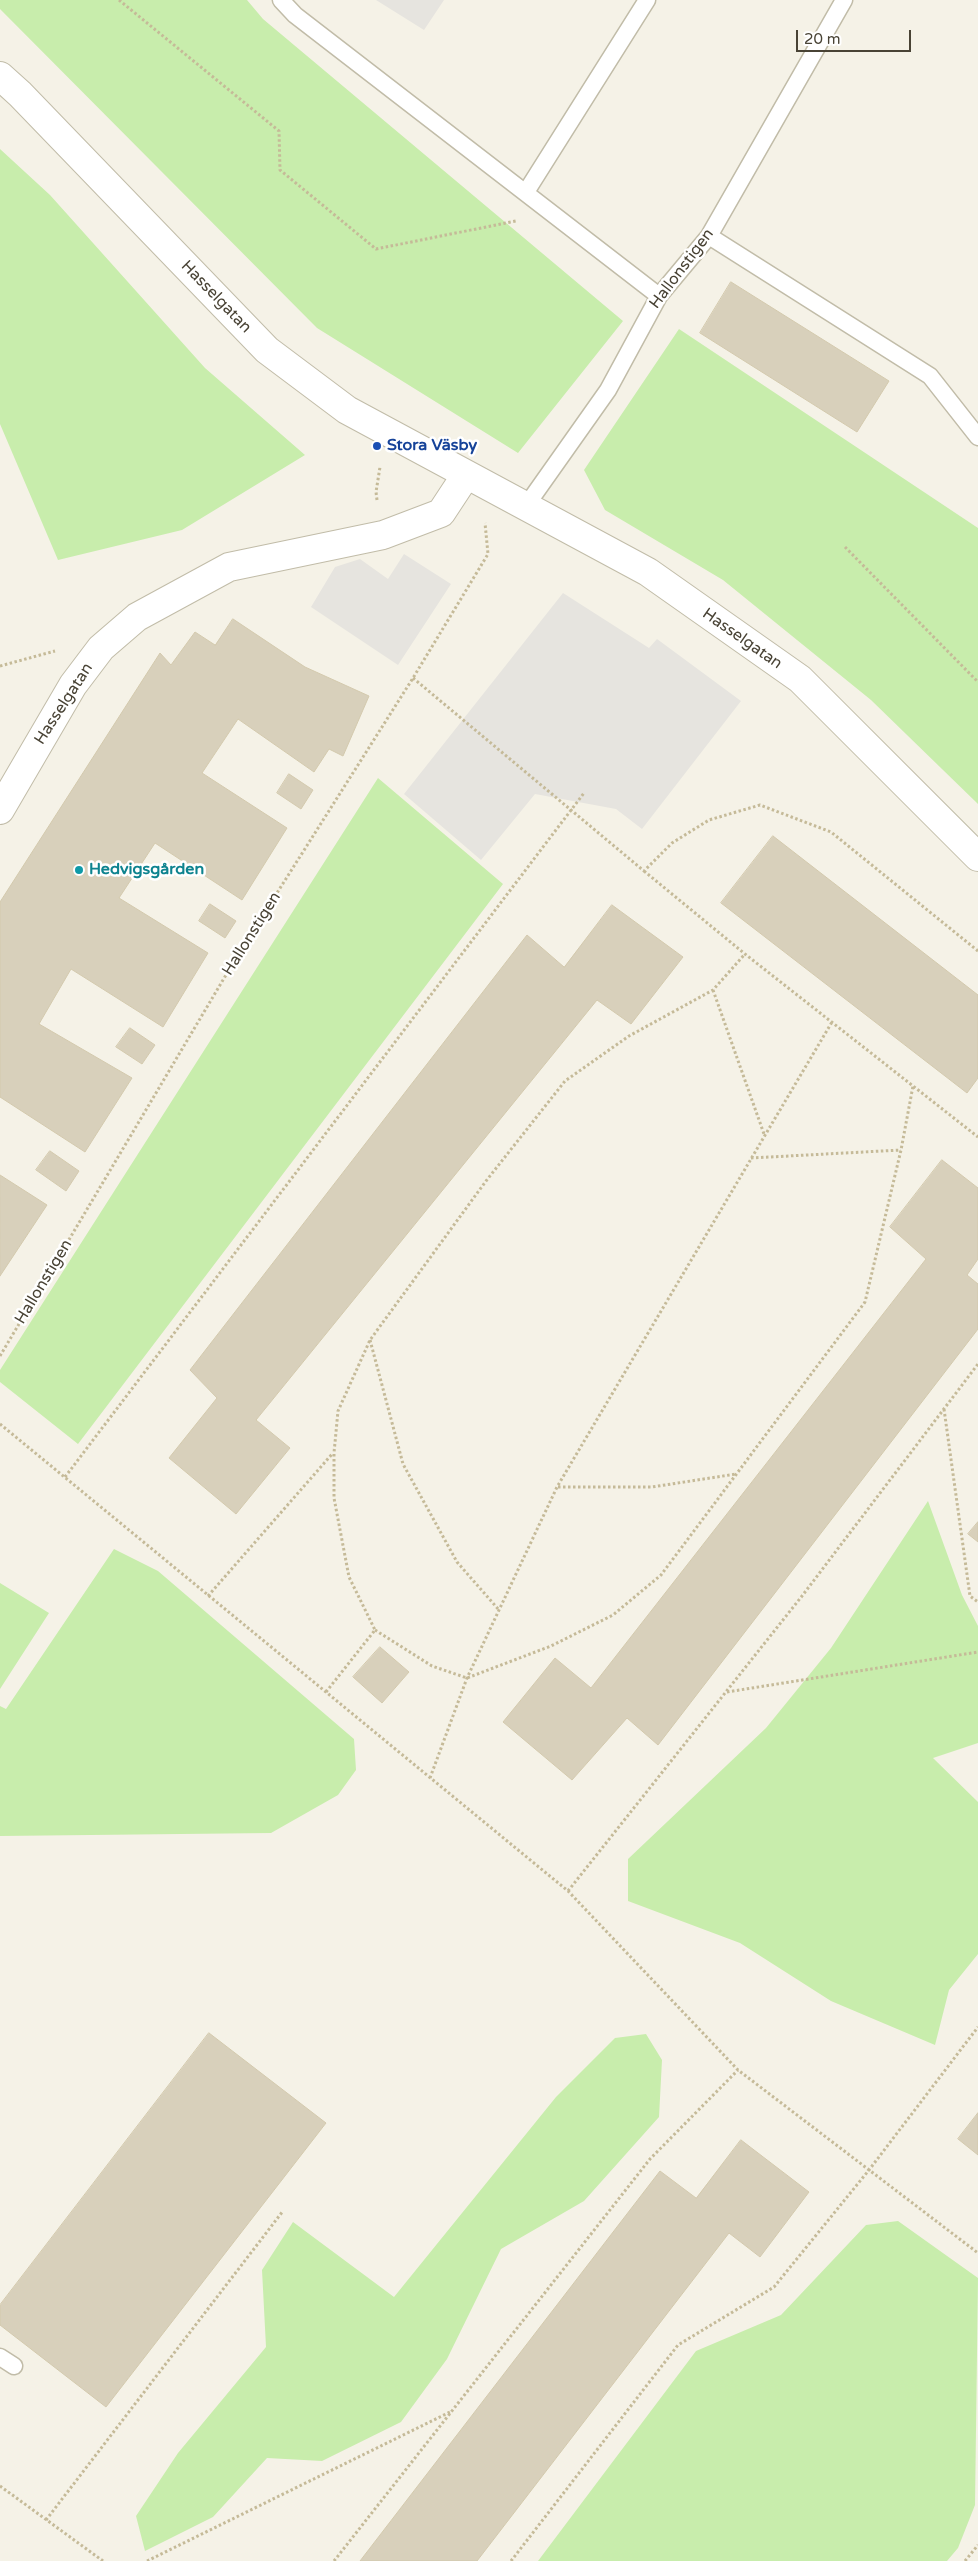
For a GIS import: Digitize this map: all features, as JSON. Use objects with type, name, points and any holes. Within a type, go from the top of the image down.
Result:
[{"type":"street","name":"Hasselgatan","points":[[0,76],[20,94],[267,350],[347,410],[648,572],[800,679],[978,857]]},
{"type":"street","name":"Hasselgatan","points":[[0,810],[73,686],[101,648],[137,617],[229,567],[382,534],[441,513],[466,475]]},
{"type":"lane","points":[[281,0],[295,15],[659,296]]},
{"type":"lane","points":[[526,192],[646,0]]},
{"type":"lane","name":"Hallonstigen","points":[[526,506],[608,390],[659,296],[709,236],[844,0]]},
{"type":"lane","points":[[709,236],[930,376],[978,437]]},
{"type":"lane","points":[[0,2357],[14,2366]]},
{"type":"path","points":[[119,0],[279,131],[280,170],[376,249],[552,214]]},
{"type":"path","points":[[381,459],[376,492],[382,534]]},
{"type":"path","name":"Hallonstigen","points":[[0,1356],[240,953],[413,678],[488,554],[484,519]]},
{"type":"path","points":[[845,547],[978,682]]},
{"type":"path","points":[[0,666],[68,647],[101,648]]},
{"type":"path","points":[[413,678],[745,954],[978,1137]]},
{"type":"path","points":[[65,1478],[584,793]]},
{"type":"path","points":[[644,871],[672,843],[709,820],[760,805],[831,832],[978,951]]},
{"type":"path","points":[[745,954],[713,990],[629,1036],[565,1081],[486,1181],[370,1340],[338,1411],[334,1453],[334,1498],[350,1577],[376,1630],[432,1666],[467,1678],[551,1646],[613,1615],[661,1574],[865,1302],[901,1150],[913,1086]]},
{"type":"path","points":[[713,990],[764,1135]]},
{"type":"path","points":[[430,1778],[467,1678],[557,1487],[832,1022]]},
{"type":"path","points":[[751,1158],[901,1150]]},
{"type":"path","points":[[370,1340],[403,1464],[457,1562],[499,1610]]},
{"type":"path","points":[[568,1891],[726,1692],[978,1364]]},
{"type":"path","points":[[944,1409],[970,1596],[978,1602]]},
{"type":"path","points":[[0,1424],[568,1891],[738,2070],[978,2253]]},
{"type":"path","points":[[208,1596],[334,1453]]},
{"type":"path","points":[[557,1487],[652,1487],[736,1474]]},
{"type":"path","points":[[326,1692],[376,1630]]},
{"type":"path","points":[[726,1692],[978,1652]]},
{"type":"path","points":[[511,2561],[678,2345],[774,2288],[869,2170],[978,2027]]},
{"type":"path","points":[[334,2561],[650,2159],[738,2070]]},
{"type":"path","points":[[46,2520],[283,2211]]},
{"type":"path","points":[[147,2561],[450,2412]]},
{"type":"path","points":[[0,2486],[103,2561]]},
{"type":"path","points":[[966,2561],[978,2544]]},
{"type":"green space","points":[[0,0],[247,0],[263,19],[623,321],[518,453],[317,328],[0,9]]},
{"type":"green space","points":[[0,149],[50,195],[205,368],[305,455],[182,530],[58,560],[0,424]]},
{"type":"green space","points":[[679,329],[978,528],[978,804],[871,700],[723,580],[605,510],[584,470]]},
{"type":"green space","points":[[378,778],[503,884],[78,1444],[0,1382],[0,1370]]},
{"type":"green space","points":[[928,1501],[962,1595],[978,1626],[978,1743],[933,1758],[978,1802],[978,1954],[949,1990],[935,2045],[831,2001],[740,1943],[628,1901],[628,1859],[766,1728],[831,1648]]},
{"type":"green space","points":[[114,1549],[158,1571],[354,1739],[356,1770],[338,1795],[271,1833],[0,1836],[0,1706],[6,1709]]},
{"type":"green space","points":[[0,1583],[49,1613],[0,1689]]},
{"type":"green space","points":[[646,2034],[662,2060],[659,2117],[584,2201],[501,2249],[447,2359],[401,2422],[322,2461],[267,2458],[213,2517],[145,2551],[136,2516],[178,2453],[266,2347],[262,2270],[293,2222],[394,2297],[556,2097],[615,2038]]},
{"type":"green space","points":[[898,2221],[978,2278],[975,2505],[958,2548],[947,2561],[538,2561],[696,2351],[781,2315],[866,2225]]},
{"type":"shaded area","points":[[376,0],[444,0],[424,30]]},
{"type":"shaded area","points":[[404,554],[451,584],[398,665],[311,607],[335,567],[360,559],[388,579]]},
{"type":"shaded area","points":[[563,593],[649,648],[657,639],[741,701],[642,829],[616,809],[535,794],[481,860],[404,794]]},
{"type":"building","points":[[731,282],[889,381],[857,432],[700,333]]},
{"type":"building","name":"Hedvigsgården","points":[[233,619],[305,667],[369,696],[343,756],[329,749],[314,772],[238,719],[202,773],[287,828],[242,900],[155,843],[119,898],[208,953],[163,1027],[71,969],[39,1024],[132,1078],[85,1152],[0,1097],[0,902],[160,653],[171,665],[195,632],[215,645]]},
{"type":"building","points":[[289,774],[313,790],[301,809],[277,793]]},
{"type":"building","points":[[773,836],[978,995],[978,1078],[967,1093],[721,903]]},
{"type":"building","points":[[210,904],[236,921],[225,938],[199,921]]},
{"type":"building","points":[[612,905],[683,957],[631,1024],[597,1000],[256,1420],[290,1448],[236,1514],[169,1458],[217,1398],[190,1370],[527,935],[564,967]]},
{"type":"building","points":[[130,1028],[155,1045],[142,1064],[116,1047]]},
{"type":"building","points":[[50,1151],[79,1171],[66,1191],[36,1170]]},
{"type":"building","points":[[942,1160],[978,1188],[978,1259],[967,1275],[978,1284],[978,1329],[658,1745],[627,1718],[572,1780],[503,1722],[555,1658],[591,1688],[926,1259],[890,1227]]},
{"type":"building","points":[[0,1175],[47,1205],[0,1276]]},
{"type":"building","points":[[978,1522],[978,1542],[968,1534]]},
{"type":"building","points":[[380,1647],[409,1672],[382,1703],[353,1677]]},
{"type":"building","points":[[209,2033],[326,2123],[106,2407],[0,2325],[0,2305]]},
{"type":"building","points":[[978,2113],[978,2155],[958,2139]]},
{"type":"building","points":[[741,2140],[809,2192],[760,2257],[729,2233],[477,2561],[360,2561],[660,2171],[696,2198]]},
{"type":"place","name":"Stora Väsby","points":[[377,446]]},
{"type":"place","name":"Hedvigsgården","points":[[79,870]]}]
